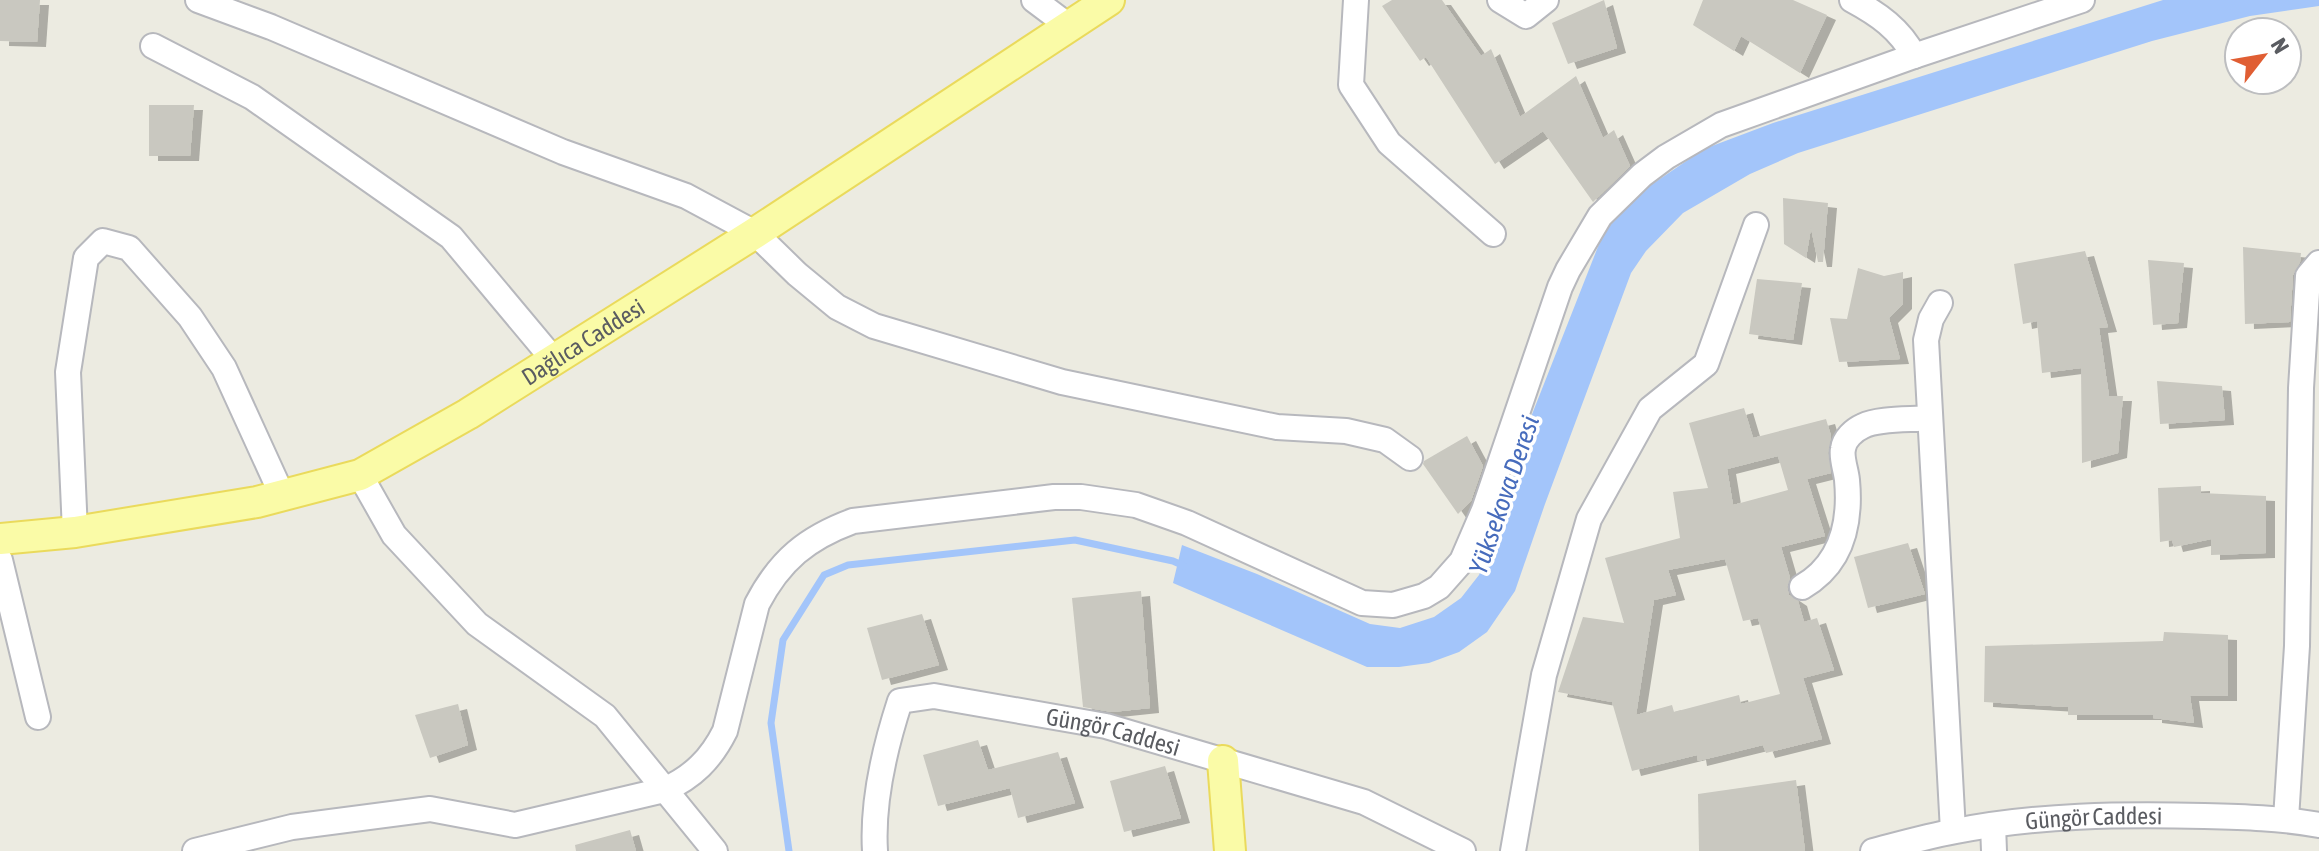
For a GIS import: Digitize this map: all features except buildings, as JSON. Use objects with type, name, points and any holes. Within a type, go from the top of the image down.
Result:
[{"type":"main road","name":"Dağlıca Caddesi","points":[[0,539],[75,532],[257,502],[360,475],[468,414],[755,233],[1109,0]]},
{"type":"main road","points":[[1223,761],[1230,851]]},
{"type":"street","points":[[198,0],[271,27],[563,152],[686,196],[755,233],[837,307],[874,326],[1062,382],[1277,427],[1346,431],[1385,440],[1410,458]]},
{"type":"street","points":[[1034,0],[1070,27]]},
{"type":"street","points":[[1356,0],[1351,85],[1389,143],[1493,234]]},
{"type":"street","points":[[1500,0],[1526,16],[1546,0]]},
{"type":"street","points":[[1852,0],[1889,23],[1914,56]]},
{"type":"street","points":[[195,851],[292,827],[430,809],[515,825],[664,790],[689,777],[710,757],[718,744],[729,717],[757,604],[767,585],[793,554],[832,529],[853,521],[1026,499],[1068,497],[1109,500],[1162,513],[1187,523],[1362,603],[1393,605],[1424,596],[1439,587],[1462,561],[1484,510],[1560,287],[1576,253],[1600,216],[1621,195],[1666,157],[1721,125],[2082,0]]},
{"type":"street","points":[[153,46],[252,97],[451,237],[553,359]]},
{"type":"street","points":[[1513,851],[1544,675],[1589,519],[1650,409],[1706,364],[1756,225]]},
{"type":"street","points":[[75,532],[68,372],[86,258],[103,241],[129,248],[190,317],[224,368],[282,495]]},
{"type":"street","points":[[2286,819],[2297,646],[2301,388],[2308,276],[2319,263]]},
{"type":"street","points":[[1940,303],[1931,319],[1926,340],[1953,831]]},
{"type":"street","points":[[1802,587],[1830,564],[1842,538],[1848,501],[1842,449],[1846,441],[1859,428],[1869,424],[1930,418]]},
{"type":"street","points":[[360,475],[394,535],[477,624],[605,716],[715,851]]},
{"type":"street","points":[[0,560],[38,717]]},
{"type":"street","name":"Güngör Caddesi","points":[[875,851],[874,834],[885,747],[900,701],[934,696],[1106,726],[1364,802],[1463,851]]},
{"type":"street","name":"Güngör Caddesi","points":[[1873,851],[1953,831],[2077,817],[2154,815],[2286,819],[2319,825]]},
{"type":"street","points":[[1993,825],[1994,851]]},
{"type":"water","points":[[2163,0],[2319,0],[2319,6],[2250,16],[2223,16],[2223,23],[2152,41],[1798,153],[1750,174],[1683,213],[1646,251],[1631,273],[1515,591],[1487,632],[1459,652],[1429,663],[1367,667],[1173,583],[1182,545],[1370,624],[1400,628],[1434,617],[1461,598],[1479,575],[1496,534],[1529,422],[1601,239],[1614,216],[1651,185],[1704,149],[1773,123]]},
{"type":"waterway","name":"Yüksekova Deresi","points":[[789,851],[771,723],[783,640],[824,575],[848,565],[1075,540],[1184,566]]}]
